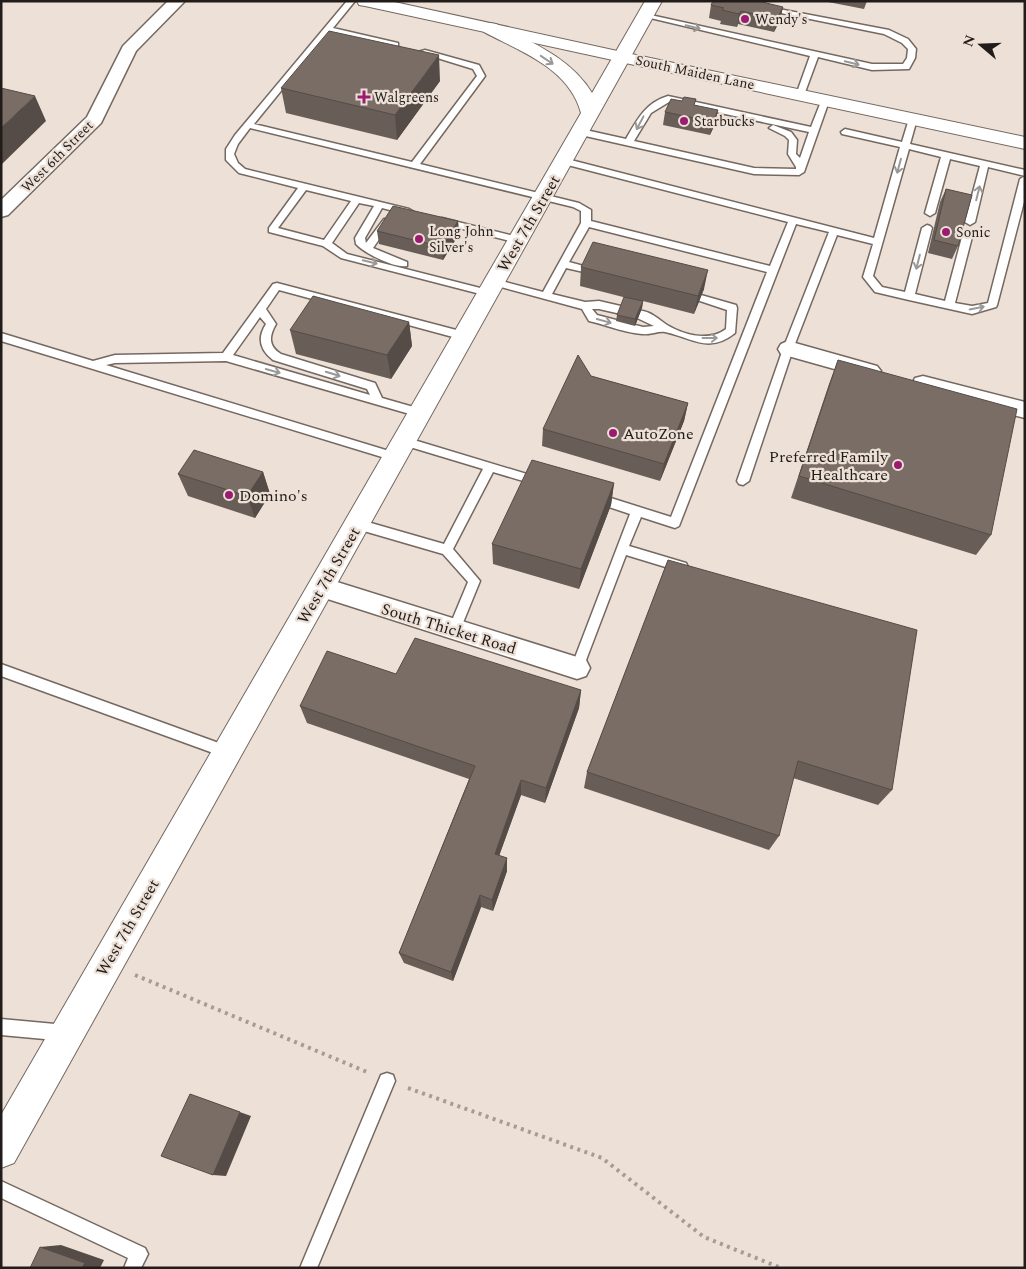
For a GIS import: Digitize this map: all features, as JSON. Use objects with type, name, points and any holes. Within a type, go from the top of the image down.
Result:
[{"type":"main road","name":"South Maiden Lane","points":[[366,1],[1025,143]]},
{"type":"main road","name":"West 7th Street","points":[[1,1150],[650,9]]},
{"type":"main road","points":[[490,28],[545,58],[570,78],[581,90],[586,122]]},
{"type":"street","name":"West 6th Street","points":[[1,211],[94,119],[129,49],[177,1]]},
{"type":"street","points":[[788,349],[1025,410]]},
{"type":"street","name":"South Thicket Road","points":[[321,587],[577,668]]},
{"type":"lane","points":[[351,1],[248,125],[229,151],[229,159],[233,165],[242,171],[415,214]]},
{"type":"lane","points":[[650,9],[816,54],[872,67],[906,67],[912,58],[912,49],[905,41],[886,32],[759,7]]},
{"type":"lane","points":[[326,30],[404,48]]},
{"type":"lane","points":[[413,50],[476,67],[481,76],[415,165]]},
{"type":"lane","points":[[800,95],[816,54]]},
{"type":"lane","points":[[629,143],[648,109],[657,102],[668,99],[814,131]]},
{"type":"lane","points":[[586,122],[629,143],[754,171],[800,172],[825,101]]},
{"type":"lane","points":[[657,102],[778,130],[788,134],[794,140],[792,154],[801,168]]},
{"type":"lane","points":[[913,119],[868,277],[879,290],[972,310],[992,305],[1025,179]]},
{"type":"lane","points":[[248,125],[543,196],[576,205],[586,210],[586,222],[546,296]]},
{"type":"lane","points":[[845,132],[1025,173]]},
{"type":"lane","points":[[930,213],[946,155]]},
{"type":"lane","points":[[563,161],[878,242]]},
{"type":"lane","points":[[970,222],[985,163]]},
{"type":"lane","points":[[304,186],[272,230],[326,244],[344,256],[422,275],[546,296],[585,306],[599,305],[621,310]]},
{"type":"lane","points":[[326,244],[356,199]]},
{"type":"lane","points":[[378,205],[360,238],[361,244],[400,261],[422,275]]},
{"type":"lane","points":[[367,248],[396,209]]},
{"type":"lane","points":[[434,219],[518,240]]},
{"type":"lane","points":[[582,494],[675,522],[793,220]]},
{"type":"lane","points":[[586,222],[773,270]]},
{"type":"lane","points":[[909,297],[927,228]]},
{"type":"lane","points":[[743,481],[788,349],[834,231]]},
{"type":"lane","points":[[949,305],[967,237]]},
{"type":"lane","points":[[563,264],[588,270]]},
{"type":"lane","points":[[226,357],[277,286],[464,336]]},
{"type":"lane","points":[[639,314],[652,317],[666,328],[696,338],[713,340],[723,337],[731,330],[732,308],[701,298]]},
{"type":"lane","points":[[585,306],[593,318],[643,331],[666,328]]},
{"type":"lane","points":[[260,309],[271,324],[265,333],[264,340],[270,353],[277,357],[371,386],[378,400]]},
{"type":"lane","points":[[1,337],[93,365],[399,449],[490,466],[554,486]]},
{"type":"lane","points":[[93,365],[115,359],[226,357],[420,412]]},
{"type":"lane","points":[[447,550],[490,466]]},
{"type":"lane","points":[[577,668],[637,511]]},
{"type":"lane","points":[[357,524],[447,550],[474,581],[454,630]]},
{"type":"lane","points":[[622,549],[696,571]]},
{"type":"lane","points":[[1,670],[227,752]]},
{"type":"lane","points":[[1,1027],[68,1033]]},
{"type":"lane","points":[[308,1268],[388,1081]]},
{"type":"lane","points":[[1,1189],[139,1254],[132,1268]]},
{"type":"path","points":[[107,963],[388,1081],[602,1158],[704,1237],[781,1268]]},
{"type":"building","points":[[713,1],[758,1],[783,7],[777,19],[741,11],[739,14],[722,10],[724,8],[711,5]]},
{"type":"building","points":[[329,31],[439,55],[395,115],[281,88]]},
{"type":"building","points":[[1,88],[35,96],[1,128]]},
{"type":"building","points":[[684,97],[696,99],[694,105],[718,110],[713,122],[665,112],[671,99],[682,101]]},
{"type":"building","name":"Sonic","points":[[946,189],[972,195],[958,246],[934,240]]},
{"type":"building","points":[[393,206],[458,221],[442,247],[377,231]]},
{"type":"building","points":[[593,242],[708,270],[698,296],[581,267]]},
{"type":"building","points":[[313,296],[409,322],[387,355],[290,330]]},
{"type":"building","points":[[624,297],[643,301],[635,319],[617,315]]},
{"type":"building","name":"AutoZone","points":[[578,355],[591,376],[688,403],[664,464],[543,429]]},
{"type":"building","name":"Preferred Family Healthcare","points":[[838,360],[1017,409],[991,535],[799,476]]},
{"type":"building","points":[[194,450],[263,472],[247,496],[178,474]]},
{"type":"building","points":[[532,460],[614,483],[581,569],[492,544]]},
{"type":"building","points":[[668,560],[917,630],[892,790],[798,761],[779,836],[587,772]]},
{"type":"building","points":[[415,638],[581,690],[546,788],[521,780],[495,854],[507,858],[492,900],[480,895],[451,972],[399,953],[475,766],[300,706],[327,651],[396,674]]},
{"type":"building","points":[[190,1094],[240,1112],[213,1175],[161,1156]]},
{"type":"building","points":[[40,1247],[85,1263],[82,1268],[30,1268]]},
{"type":"place","name":"Wendy's","points":[[745,19]]},
{"type":"place","name":"Walgreens","points":[[364,97]]},
{"type":"place","name":"Starbucks","points":[[684,121]]},
{"type":"place","name":"Sonic","points":[[946,232]]},
{"type":"place","name":"Long John Silver's","points":[[419,239]]},
{"type":"place","name":"AutoZone","points":[[613,433]]},
{"type":"place","name":"Preferred Family Healthcare","points":[[898,465]]},
{"type":"place","name":"Domino's","points":[[229,495]]}]
